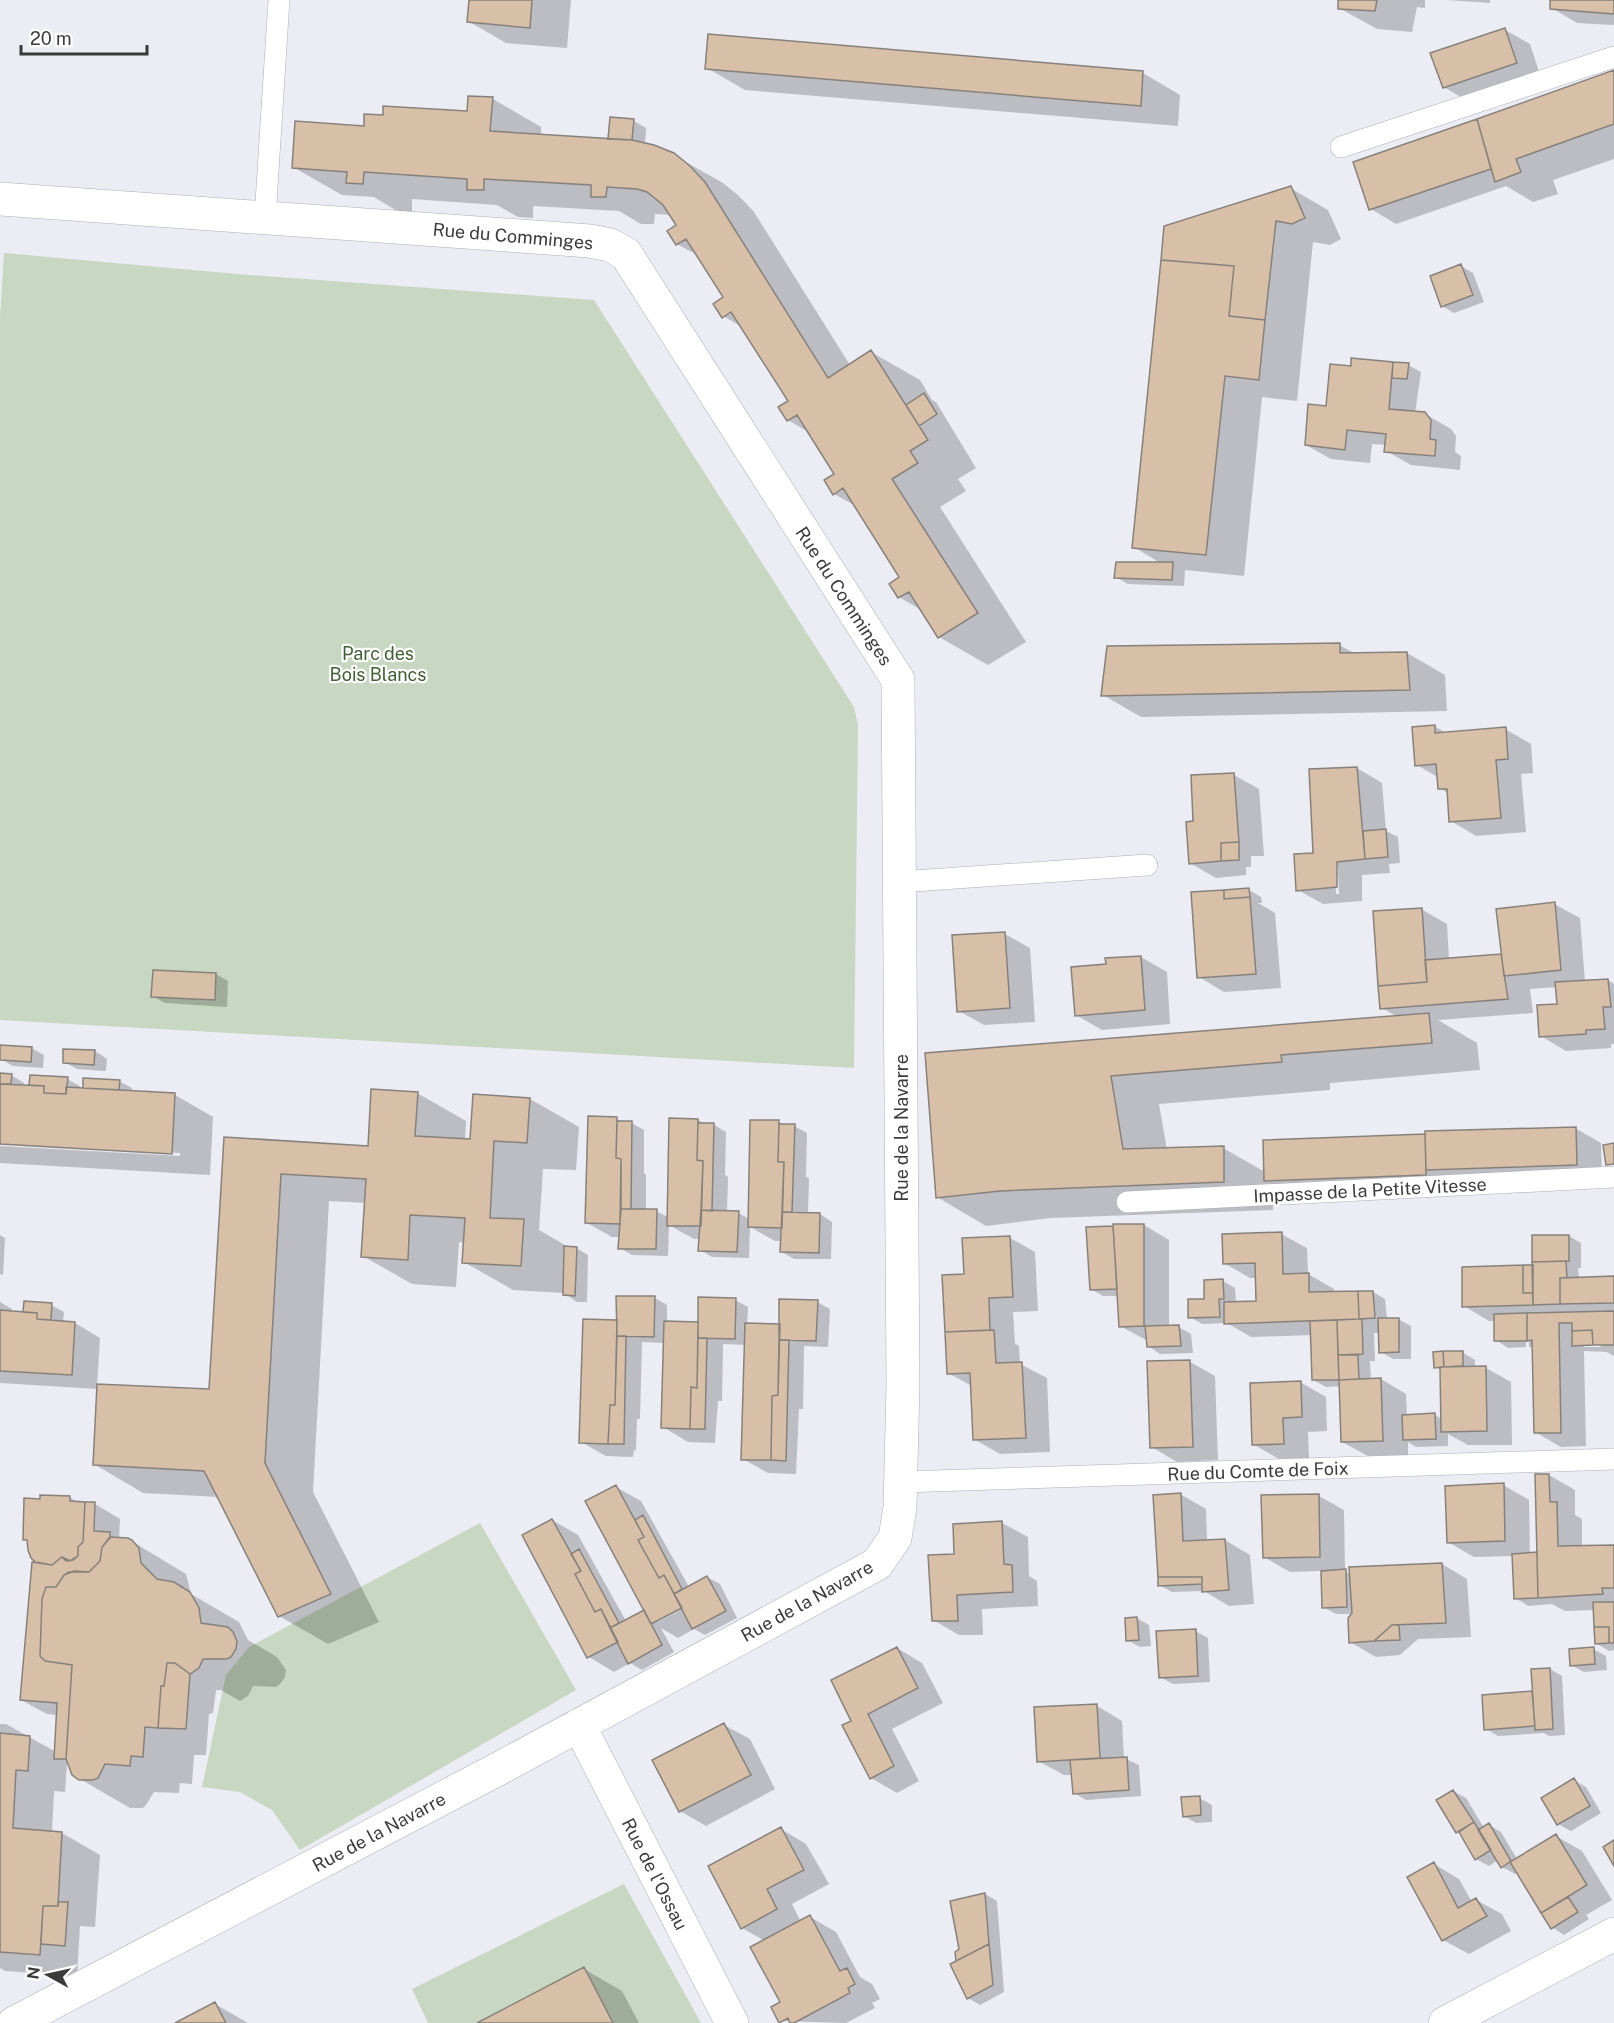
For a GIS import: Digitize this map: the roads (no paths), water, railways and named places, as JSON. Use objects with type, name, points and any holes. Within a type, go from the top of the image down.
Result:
[{"type":"street","name":"Rue du Comminges","points":[[0,199],[590,241],[610,245],[626,254],[898,680]]},
{"type":"street","name":"Rue de la Navarre","points":[[14,2023],[500,1768],[878,1564],[895,1538],[902,1482],[898,680]]},
{"type":"street","name":"Rue de l'Ossau","points":[[579,1725],[732,2023]]},
{"type":"street","points":[[1445,2023],[1614,1934]]},
{"type":"lane","points":[[265,218],[279,0]]},
{"type":"lane","points":[[1341,147],[1614,57]]},
{"type":"lane","points":[[899,882],[1147,865]]},
{"type":"lane","name":"Impasse de la Petite Vitesse","points":[[1127,1202],[1614,1177]]},
{"type":"lane","name":"Rue du Comte de Foix","points":[[902,1482],[1614,1459]]},
{"type":"park label","name":"Parc des Bois Blancs","points":[[378,663]]}]
